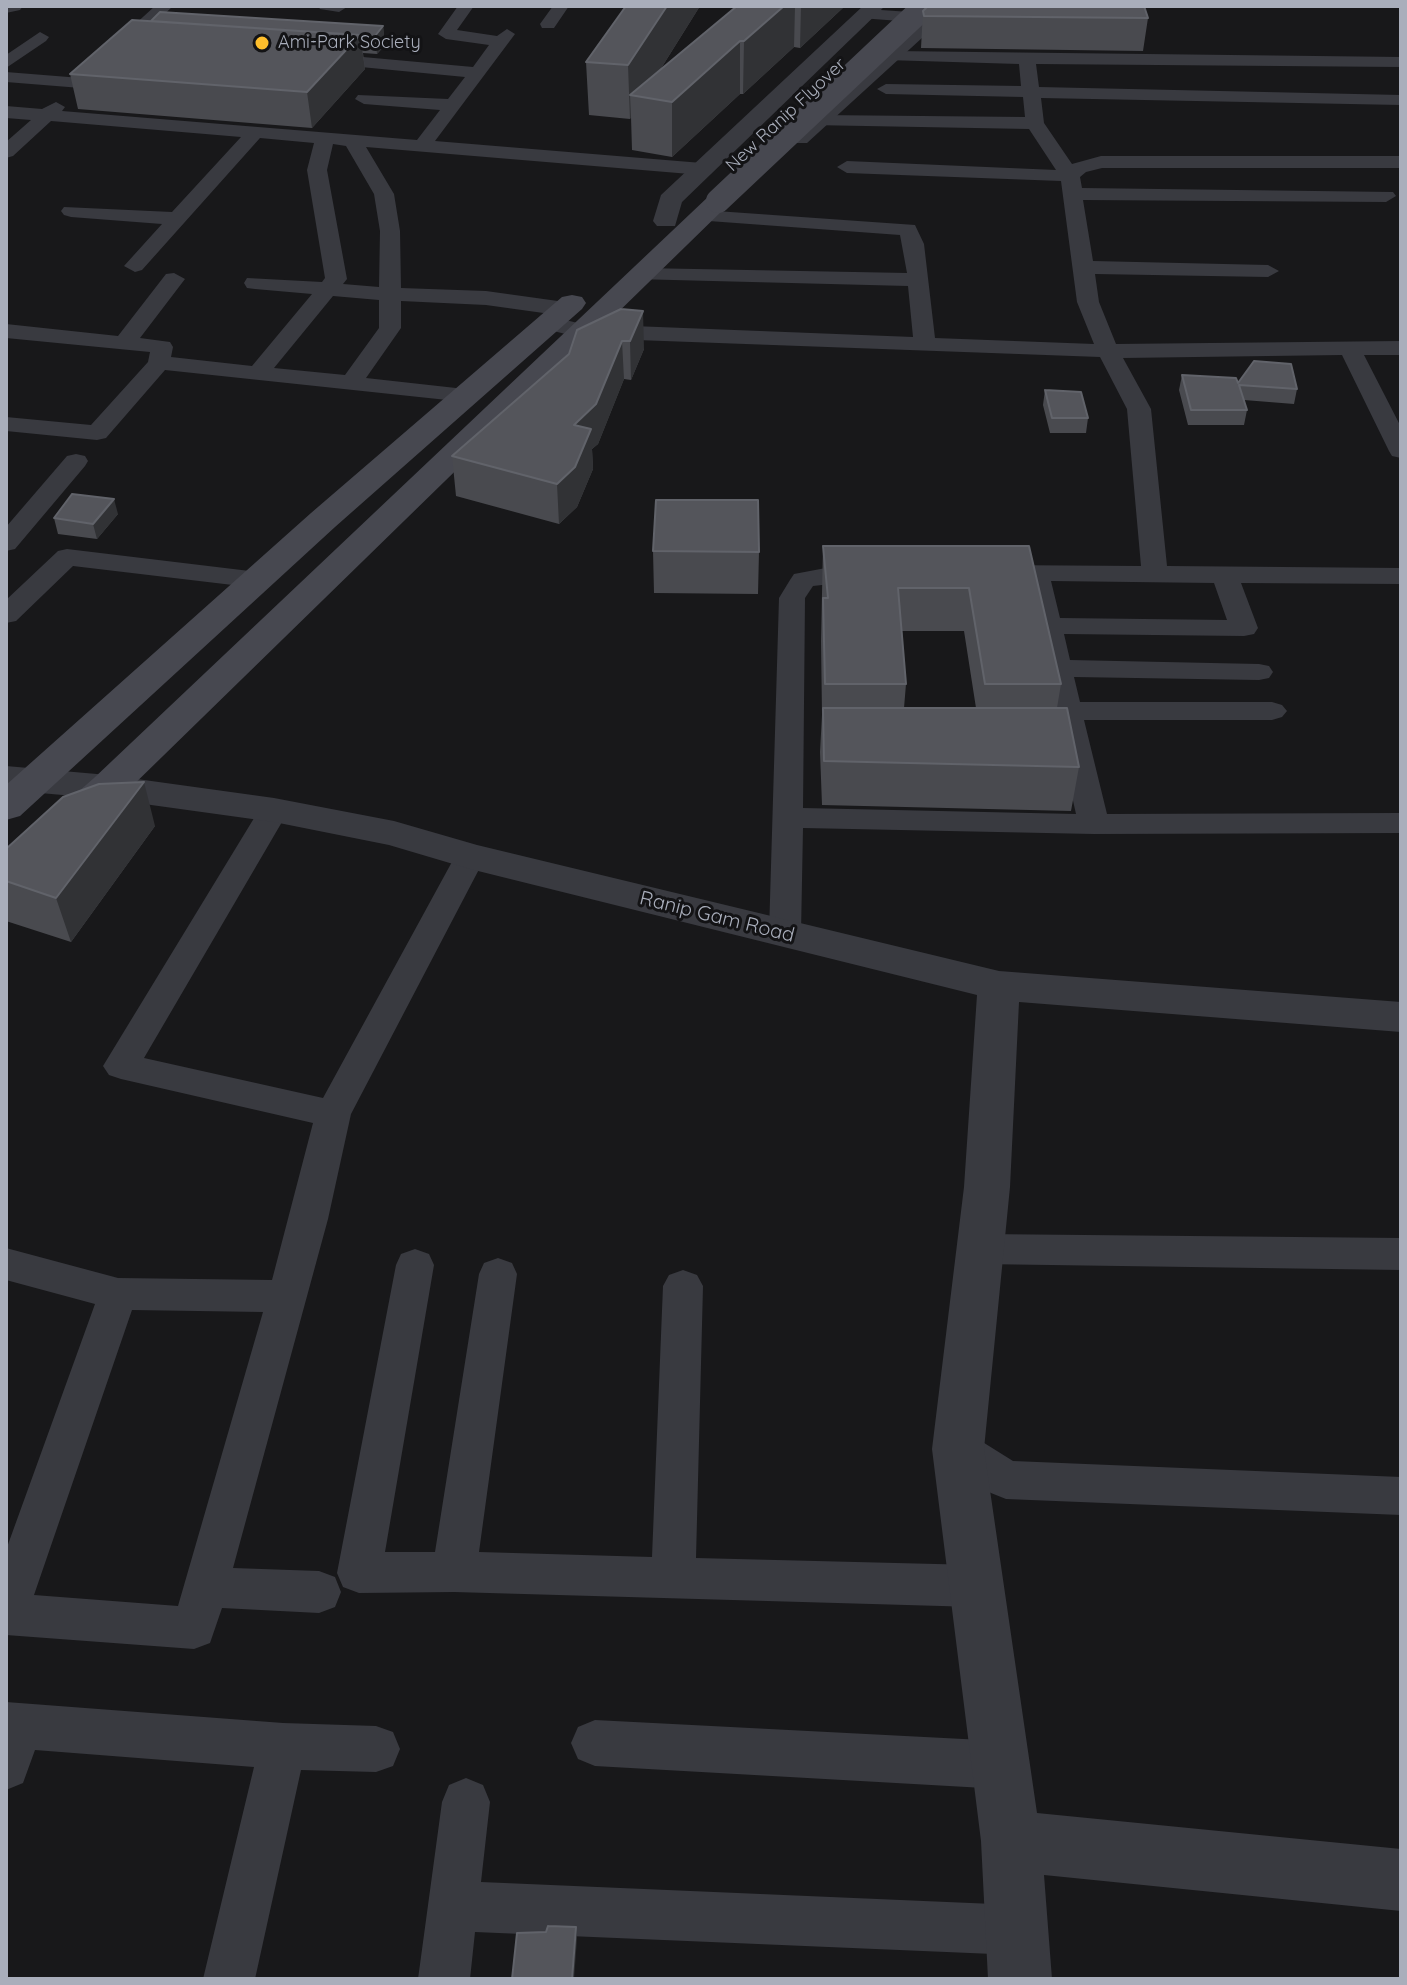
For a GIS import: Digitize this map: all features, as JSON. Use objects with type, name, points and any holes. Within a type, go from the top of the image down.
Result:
[{"type":"main road","name":"New Ranip Flyover","points":[[705,205],[904,6]]},
{"type":"main road","name":"New Ranip Flyover","points":[[565,321],[666,221],[705,205],[942,12]]},
{"type":"main road","points":[[6,807],[22,779],[258,580],[466,395],[565,321],[642,274],[705,205]]},
{"type":"main road","points":[[6,877],[108,787],[565,321]]},
{"type":"street","points":[[6,7],[13,6]]},
{"type":"street","points":[[6,152],[165,6]]},
{"type":"street","points":[[326,6],[339,7]]},
{"type":"street","points":[[423,145],[504,38],[446,34],[466,6]]},
{"type":"street","points":[[548,24],[561,6]]},
{"type":"street","points":[[666,221],[670,200],[870,10],[942,12]]},
{"type":"street","points":[[705,205],[723,206],[942,12]]},
{"type":"street","points":[[6,63],[40,37]]},
{"type":"street","points":[[123,45],[155,47]]},
{"type":"street","points":[[297,56],[478,73]]},
{"type":"street","points":[[892,56],[1401,62]]},
{"type":"street","points":[[1027,59],[1035,123],[1070,185],[1088,302],[1108,351],[1139,409],[1148,626],[1168,710]]},
{"type":"street","points":[[6,77],[92,73]]},
{"type":"street","points":[[886,89],[1401,100]]},
{"type":"street","points":[[364,99],[453,105]]},
{"type":"street","points":[[6,112],[702,169]]},
{"type":"street","points":[[818,121],[1035,123]]},
{"type":"street","points":[[135,266],[257,131]]},
{"type":"street","points":[[258,373],[336,279],[317,170],[325,137]]},
{"type":"street","points":[[351,383],[390,328],[390,231],[384,194],[352,139]]},
{"type":"street","points":[[1070,185],[1079,168],[1101,162],[1401,162]]},
{"type":"street","points":[[847,167],[1070,185],[1386,196]]},
{"type":"street","points":[[705,205],[908,229],[914,244],[925,344]]},
{"type":"street","points":[[71,211],[178,219]]},
{"type":"street","points":[[1082,267],[1268,271]]},
{"type":"street","points":[[642,274],[917,280]]},
{"type":"street","points":[[125,342],[174,279]]},
{"type":"street","points":[[255,283],[486,298],[565,321],[925,344],[1108,351],[1401,348]]},
{"type":"street","points":[[6,331],[162,347],[159,363],[97,433],[6,424]]},
{"type":"street","points":[[1350,349],[1401,451]]},
{"type":"street","points":[[159,363],[466,395]]},
{"type":"street","points":[[6,543],[76,461]]},
{"type":"street","points":[[6,550],[258,580]]},
{"type":"street","points":[[6,615],[67,557]]},
{"type":"street","points":[[785,933],[792,598],[803,580],[847,572],[894,573]]},
{"type":"street","points":[[957,573],[1401,576]]},
{"type":"street","points":[[1036,574],[1057,668],[1062,730],[1094,824]]},
{"type":"street","points":[[1062,730],[1168,710],[1275,720],[1225,575]]},
{"type":"street","points":[[1048,626],[1244,628]]},
{"type":"street","points":[[1057,668],[1259,672]]},
{"type":"street","points":[[789,740],[820,740]]},
{"type":"street","name":"Ranip Gam Road","points":[[22,779],[108,787],[274,810],[394,833],[470,856],[999,986],[1401,1017]]},
{"type":"street","points":[[274,810],[121,1066],[333,1114]]},
{"type":"street","points":[[787,818],[1094,824],[1401,823]]},
{"type":"street","points":[[118,1294],[6,1613],[194,1628],[287,1296],[333,1114],[470,856]]},
{"type":"street","points":[[453,1906],[1018,1954],[1011,1841],[1002,1765],[958,1449],[987,1187],[999,986]]},
{"type":"street","points":[[980,1249],[1401,1254]]},
{"type":"street","points":[[6,1264],[118,1294],[287,1296]]},
{"type":"street","points":[[415,1265],[359,1573],[454,1572],[976,1586]]},
{"type":"street","points":[[454,1572],[498,1274]]},
{"type":"street","points":[[673,1578],[683,1286]]},
{"type":"street","points":[[958,1449],[1006,1480],[1401,1496]]},
{"type":"street","points":[[206,1587],[319,1592]]},
{"type":"street","points":[[11,1739],[376,1749]]},
{"type":"street","points":[[595,1743],[1002,1765]]},
{"type":"street","points":[[229,1979],[283,1746]]},
{"type":"street","points":[[444,1979],[466,1802]]},
{"type":"street","points":[[1011,1841],[1401,1880]]},
{"type":"building","points":[[626,6],[667,6],[628,65],[586,62]]},
{"type":"building","points":[[737,6],[784,6],[672,102],[630,95]]},
{"type":"building","points":[[928,6],[1144,6],[1148,18],[924,16],[923,11]]},
{"type":"building","points":[[160,12],[383,26],[375,36],[151,21]]},
{"type":"building","points":[[132,20],[360,35],[307,92],[70,74]]},
{"type":"building","points":[[621,309],[643,311],[630,341],[622,341],[596,404],[574,425],[591,429],[575,467],[557,484],[452,456],[569,354],[577,330]]},
{"type":"building","points":[[1254,361],[1291,364],[1297,389],[1239,385],[1247,410],[1191,410],[1182,375],[1236,378],[1238,383]]},
{"type":"building","points":[[1045,390],[1081,392],[1088,418],[1052,418]]},
{"type":"building","points":[[72,494],[114,499],[93,524],[54,518]]},
{"type":"building","points":[[656,500],[758,500],[759,552],[653,551]]},
{"type":"building","points":[[823,546],[1029,546],[1061,684],[985,684],[969,588],[898,588],[906,684],[825,684],[823,598],[828,598]]},
{"type":"building","points":[[823,708],[1067,708],[1079,767],[824,761]]},
{"type":"building","points":[[144,782],[56,898],[6,881],[6,849],[63,797],[99,784]]},
{"type":"building","points":[[548,1926],[576,1927],[572,1979],[512,1979],[517,1933],[546,1932]]},
{"type":"place","name":"Ami-Park Society","points":[[262,43]]}]
